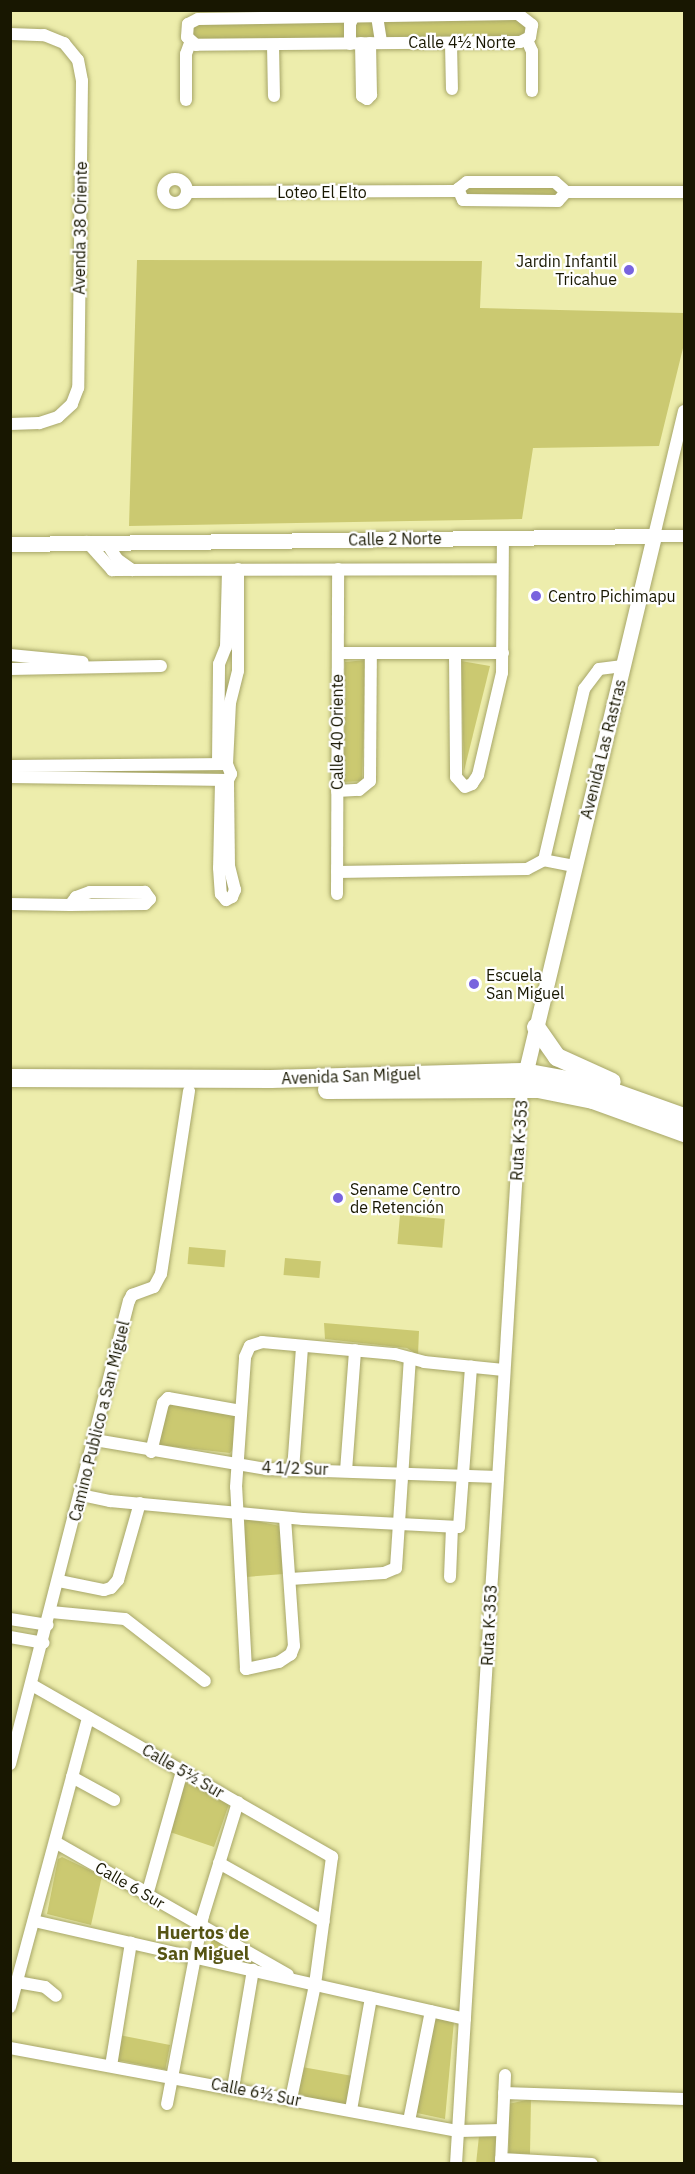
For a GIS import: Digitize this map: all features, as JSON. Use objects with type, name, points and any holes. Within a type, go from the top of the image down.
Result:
[{"type":"highway","points":[[536,1027],[557,1057],[639,1099]]},
{"type":"highway","name":"Avenida San Miguel","points":[[10,1078],[571,1080],[639,1099],[684,1118]]},
{"type":"highway","name":"Avenida San Miguel","points":[[10,1090],[189,1090],[523,1080],[593,1100],[684,1133]]},
{"type":"main road","name":"Calle 2 Norte","points":[[10,544],[654,536]]},
{"type":"main road","name":"Avenida Las Rastras","points":[[523,1080],[654,536]]},
{"type":"street","points":[[356,13],[350,24],[366,43]]},
{"type":"street","name":"Calle 4½ Norte","points":[[376,13],[518,14],[532,25],[527,40],[273,45],[190,43],[187,27],[194,19],[376,13]]},
{"type":"street","points":[[366,43],[376,13]]},
{"type":"street","name":"Avenda 38 Oriente","points":[[10,34],[44,35],[69,48],[78,60],[82,81],[79,382],[68,409],[46,422],[10,424]]},
{"type":"street","points":[[527,40],[532,55],[532,91]]},
{"type":"street","points":[[186,100],[186,54],[190,43]]},
{"type":"street","points":[[452,43],[452,89]]},
{"type":"street","points":[[273,45],[274,96]]},
{"type":"street","name":"Loteo El Elto","points":[[187,192],[457,191],[465,182],[555,183],[566,192],[684,192]]},
{"type":"street","name":"Loteo El Elto","points":[[457,191],[466,201],[555,201],[563,198],[566,192]]},
{"type":"street","name":"Avenida Las Rastras","points":[[654,536],[684,411]]},
{"type":"street","name":"Calle 2 Norte","points":[[654,536],[684,536]]},
{"type":"street","points":[[455,653],[456,777],[462,786],[468,786],[478,775],[503,653],[503,537]]},
{"type":"street","name":"Calle 2 Norte","points":[[87,542],[109,569],[502,569]]},
{"type":"street","points":[[106,542],[117,560],[132,570]]},
{"type":"street","name":"Calle 40 Oriente","points":[[337,894],[338,569]]},
{"type":"street","points":[[220,764],[219,664],[227,639],[233,570]]},
{"type":"street","points":[[220,764],[238,670],[233,570]]},
{"type":"street","points":[[338,653],[503,653]]},
{"type":"street","points":[[337,791],[359,790],[370,781],[371,653]]},
{"type":"street","points":[[10,655],[73,660],[92,667]]},
{"type":"street","points":[[10,669],[161,666]]},
{"type":"street","points":[[544,860],[586,683],[599,669],[623,666]]},
{"type":"street","points":[[10,766],[220,764],[231,774],[222,781],[182,777],[10,777]]},
{"type":"street","points":[[222,781],[229,866],[235,890],[232,897],[226,900],[221,894],[219,868],[222,781]]},
{"type":"street","points":[[337,872],[527,869],[544,860],[574,866]]},
{"type":"street","points":[[10,904],[70,905],[145,904],[150,899],[145,892],[90,892],[76,897],[70,905]]},
{"type":"street","name":"Ruta K-353","points":[[456,2163],[523,1080]]},
{"type":"street","name":"Camino Publico a San Miguel","points":[[10,1764],[48,1625],[130,1298],[154,1287],[161,1274],[189,1090]]},
{"type":"street","points":[[285,1518],[294,1646],[291,1654],[279,1662],[246,1670],[236,1514],[237,1463],[245,1353],[250,1346],[262,1342],[355,1350],[504,1370]]},
{"type":"street","points":[[293,1470],[302,1346]]},
{"type":"street","points":[[346,1470],[355,1350]]},
{"type":"street","points":[[290,1579],[384,1573],[396,1568],[410,1358]]},
{"type":"street","points":[[81,1495],[236,1514],[452,1528],[461,1522],[471,1366]]},
{"type":"street","points":[[151,1452],[163,1403],[168,1398],[241,1411]]},
{"type":"street","name":"4 1/2 Sur","points":[[95,1440],[151,1452],[293,1470],[346,1470],[498,1477]]},
{"type":"street","points":[[59,1581],[111,1588],[118,1580],[140,1503]]},
{"type":"street","points":[[450,1577],[452,1528]]},
{"type":"street","points":[[51,1612],[125,1619],[205,1681]]},
{"type":"street","points":[[10,1619],[48,1625]]},
{"type":"street","points":[[10,1637],[43,1642]]},
{"type":"street","name":"Calle 5½ Sur","points":[[32,1685],[332,1857],[324,1922]]},
{"type":"street","points":[[10,2007],[88,1717]]},
{"type":"street","points":[[147,1895],[182,1771]]},
{"type":"street","points":[[72,1778],[114,1800]]},
{"type":"street","points":[[167,2104],[195,1957],[219,1863],[238,1802]]},
{"type":"street","name":"Calle 6 Sur","points":[[55,1842],[300,1981]]},
{"type":"street","points":[[219,1863],[324,1922],[315,1985],[291,2099]]},
{"type":"street","name":"Calle 6 Sur","points":[[34,1921],[465,2019]]},
{"type":"street","points":[[111,2066],[131,1943]]},
{"type":"street","points":[[233,2088],[253,1971]]},
{"type":"street","points":[[17,1982],[48,1989],[56,1996]]},
{"type":"street","points":[[351,2110],[371,1998]]},
{"type":"street","points":[[409,2121],[431,2011]]},
{"type":"street","name":"Calle 6½ Sur","points":[[10,2048],[459,2131],[502,2130]]},
{"type":"street","points":[[505,2075],[501,2161],[592,2163]]},
{"type":"street","points":[[504,2093],[684,2098]]},
{"type":"shaded area","points":[[513,18],[527,26],[524,38],[198,40],[192,36],[194,24]]},
{"type":"shaded area","points":[[465,187],[555,187],[559,190],[557,196],[467,196]]},
{"type":"shaded area","points":[[137,260],[482,261],[480,308],[684,313],[684,344],[659,446],[533,448],[522,519],[129,526]]},
{"type":"shaded area","points":[[366,660],[362,781],[344,782],[345,662]]},
{"type":"shaded area","points":[[461,661],[490,666],[464,771]]},
{"type":"shaded area","points":[[400,1215],[445,1219],[442,1248],[397,1244]]},
{"type":"shaded area","points":[[189,1247],[226,1250],[224,1267],[188,1264]]},
{"type":"shaded area","points":[[285,1258],[321,1261],[319,1278],[284,1275]]},
{"type":"shaded area","points":[[324,1323],[419,1331],[418,1355],[407,1348],[325,1339]]},
{"type":"shaded area","points":[[172,1404],[235,1416],[233,1449],[230,1453],[159,1445],[166,1409]]},
{"type":"shaded area","points":[[247,1519],[280,1526],[284,1574],[246,1577],[242,1526]]},
{"type":"shaded area","points":[[182,1779],[229,1804],[214,1847],[170,1832]]},
{"type":"shaded area","points":[[62,1857],[102,1876],[91,1925],[47,1914],[58,1859]]},
{"type":"shaded area","points":[[214,1938],[266,1969],[211,1955],[206,1950]]},
{"type":"shaded area","points":[[432,2018],[454,2021],[445,2119],[417,2113]]},
{"type":"shaded area","points":[[119,2035],[170,2045],[165,2069],[114,2060]]},
{"type":"shaded area","points":[[302,2067],[354,2076],[349,2107],[297,2098]]},
{"type":"shaded area","points":[[531,2099],[530,2154],[509,2153],[508,2104]]},
{"type":"shaded area","points":[[479,2136],[496,2136],[495,2163],[476,2164]]},
{"type":"place","name":"Jardin Infantil Tricahue","points":[[629,270]]},
{"type":"place","name":"Centro Pichimapu","points":[[536,596]]},
{"type":"place","name":"Escuela San Miguel","points":[[474,984]]},
{"type":"place","name":"Sename Centro de Retención","points":[[338,1198]]},
{"type":"district","name":"Huertos de San Miguel","points":[[203,1944]]}]
